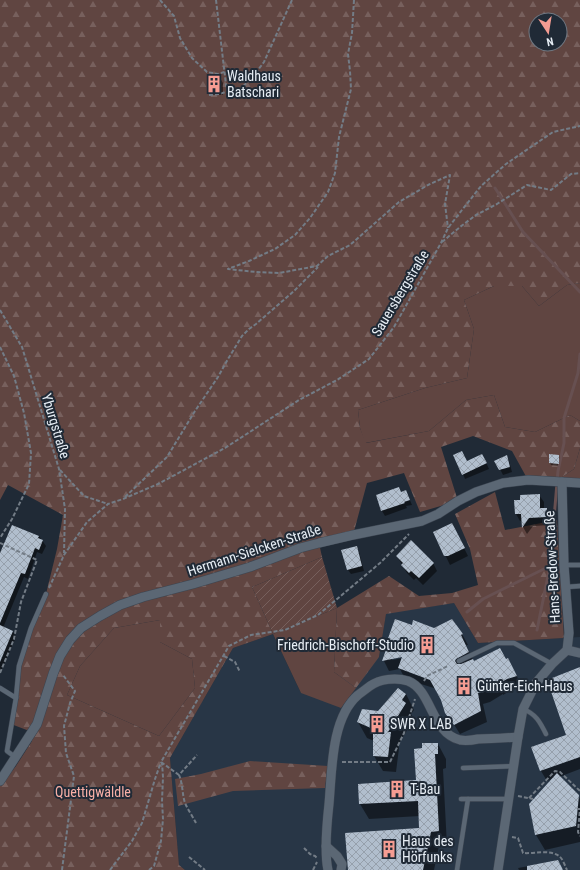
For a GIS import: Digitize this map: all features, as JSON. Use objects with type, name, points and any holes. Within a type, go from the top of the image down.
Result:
[{"type":"street","name":"Hermann-Sielcken-Straße","points":[[0,781],[37,724],[52,674],[60,656],[70,640],[81,628],[100,616],[128,602],[250,567],[300,548],[422,520],[438,514],[458,501],[476,492],[503,483],[528,480],[580,483]]},
{"type":"street","name":"Hans-Bredow-Straße","points":[[558,482],[569,633],[567,650]]},
{"type":"street","points":[[498,870],[523,709],[536,683],[552,664],[567,650],[580,653]]},
{"type":"street","points":[[328,870],[326,864],[326,846],[334,750],[339,725],[347,709],[357,696],[375,683],[394,678],[421,686],[443,730],[451,737],[462,740],[518,737]]},
{"type":"street","points":[[326,846],[337,856],[342,864],[341,870]]},
{"type":"lane","points":[[564,565],[580,564]]},
{"type":"lane","points":[[566,587],[580,586]]},
{"type":"lane","points":[[15,757],[7,751],[16,698],[19,666],[31,628],[46,594]]},
{"type":"lane","points":[[459,661],[497,643],[514,643],[552,664]]},
{"type":"lane","points":[[0,688],[16,698]]},
{"type":"lane","points":[[523,709],[531,712],[538,720],[546,734]]},
{"type":"lane","points":[[463,768],[514,766]]},
{"type":"lane","points":[[460,800],[509,796]]},
{"type":"lane","points":[[457,870],[468,799]]},
{"type":"path","points":[[160,0],[174,16],[180,38],[192,58],[207,72],[218,74],[224,72]]},
{"type":"path","points":[[216,0],[224,72],[228,91]]},
{"type":"path","points":[[209,95],[240,89],[252,78],[264,62],[292,0]]},
{"type":"path","points":[[354,0],[352,32],[348,54],[351,89],[339,137],[335,173],[328,192],[310,218],[295,236],[275,249],[228,269],[279,273],[317,266],[328,256],[350,245],[399,202],[428,184],[450,175],[445,204],[448,228]]},
{"type":"path","name":"Sauersbergstraße","points":[[46,594],[64,555],[87,522],[108,504],[158,484],[224,448],[299,400],[337,380],[369,359],[394,327],[448,228],[482,186],[506,164],[553,132],[580,126]]},
{"type":"path","points":[[441,243],[476,215],[527,185],[551,190],[571,174],[580,173]]},
{"type":"path","points":[[123,499],[167,457],[195,411],[218,378],[242,336],[294,291],[328,256]]},
{"type":"path","name":"Yburgstraße","points":[[0,310],[22,347],[59,469],[65,509],[64,555]]},
{"type":"path","points":[[0,347],[14,376],[24,413],[31,453],[29,484],[12,519],[0,538]]},
{"type":"path","points":[[59,469],[84,496],[108,504]]},
{"type":"path","points":[[110,870],[132,841],[142,823],[155,779],[162,762],[229,646],[251,635],[285,630],[318,615],[380,563],[422,520]]},
{"type":"path","points":[[0,543],[37,560],[21,602],[14,639],[0,673]]},
{"type":"path","points":[[60,656],[58,664],[60,671],[75,691],[64,726],[66,753],[74,776],[62,870]]},
{"type":"path","points":[[224,656],[235,662],[240,672]]},
{"type":"path","points":[[333,762],[390,762],[404,733],[421,686],[427,676],[448,666]]},
{"type":"path","points":[[179,775],[197,755]]},
{"type":"path","points":[[162,762],[179,775],[182,781],[186,804],[196,823]]},
{"type":"path","points":[[149,870],[154,866],[161,841],[163,819],[162,762]]},
{"type":"path","points":[[529,798],[555,772],[560,772],[580,791]]},
{"type":"path","points":[[509,796],[529,798],[533,800]]},
{"type":"path","points":[[579,809],[578,832],[580,836]]},
{"type":"path","points":[[503,835],[518,838],[523,853],[551,853],[559,857],[567,870]]},
{"type":"path","points":[[304,848],[318,860],[312,870]]},
{"type":"path","points":[[189,857],[205,870]]},
{"type":"shaded area","points":[[454,603],[478,643],[580,637],[580,870],[185,870],[179,865],[170,758],[233,648],[273,634],[301,693],[379,657],[386,613]]},
{"type":"green space","name":"Quettigwäldle","points":[[0,0],[580,0],[580,283],[567,285],[539,306],[522,286],[494,286],[464,300],[474,329],[467,378],[425,388],[358,410],[360,428],[366,443],[429,431],[466,400],[494,395],[505,427],[535,432],[570,415],[580,421],[580,448],[574,469],[559,479],[528,480],[512,451],[473,436],[441,447],[458,501],[420,512],[404,473],[367,483],[353,535],[319,543],[322,557],[252,587],[273,634],[233,648],[170,758],[179,865],[185,870],[0,870],[0,786],[16,766],[32,741],[32,732],[11,724],[19,666],[31,628],[46,594],[57,549],[63,515],[8,485],[0,500]],"holes":[[[160,620],[160,642],[192,659],[195,688],[159,736],[67,695],[80,666],[114,628]]]},
{"type":"green space","points":[[580,283],[580,421],[570,415],[535,432],[505,427],[494,395],[466,400],[429,431],[365,443],[360,428],[358,410],[425,388],[467,378],[474,329],[464,300],[494,286],[522,286],[539,306],[567,285]]},
{"type":"green space","points":[[580,448],[580,483],[559,479],[574,469]]},
{"type":"green space","points":[[495,492],[505,530],[557,520],[564,638],[478,643],[454,603],[386,614],[379,657],[356,688],[334,672],[337,608],[389,576],[419,596],[452,593],[478,585],[470,549],[455,514]]},
{"type":"green space","points":[[322,557],[337,608],[273,634],[252,587]]},
{"type":"green space","points":[[337,608],[334,672],[356,688],[341,708],[301,693],[273,634]]},
{"type":"green space","points":[[160,620],[160,642],[192,659],[195,688],[159,736],[67,695],[80,666],[114,628]]},
{"type":"green space","points":[[250,761],[328,766],[325,788],[233,791],[178,806],[175,779],[201,774]]},
{"type":"building","name":"Waldhaus Batschari","points":[[207,77],[220,77],[221,90],[207,90]]},
{"type":"building","points":[[462,451],[467,461],[482,454],[487,463],[462,475],[453,455]]},
{"type":"building","points":[[549,454],[559,455],[559,464],[549,463]]},
{"type":"building","points":[[507,455],[510,467],[499,470],[494,461]]},
{"type":"building","points":[[399,487],[401,492],[406,490],[410,500],[381,511],[376,495]]},
{"type":"building","points":[[540,494],[540,508],[547,508],[547,517],[529,518],[522,528],[521,514],[515,514],[514,500],[520,500],[520,495]]},
{"type":"building","points":[[452,523],[465,548],[448,556],[444,556],[433,532]]},
{"type":"building","points":[[12,525],[39,536],[38,538],[43,540],[39,550],[35,548],[25,574],[21,573],[0,623],[0,553]]},
{"type":"building","points":[[411,540],[434,563],[419,578],[411,571],[409,573],[401,565],[403,563],[396,556]]},
{"type":"building","points":[[357,546],[362,566],[347,570],[341,550]]},
{"type":"building","points":[[395,619],[412,625],[413,620],[434,628],[452,619],[463,634],[461,635],[469,652],[456,659],[455,661],[457,664],[473,659],[474,661],[500,648],[506,659],[508,658],[517,676],[507,679],[497,685],[496,684],[484,692],[478,693],[481,711],[454,725],[445,713],[441,700],[430,680],[398,668],[402,657],[382,661]]},
{"type":"building","points":[[0,625],[13,631],[0,662]]},
{"type":"building","points":[[580,667],[580,757],[540,771],[531,747],[566,735],[547,680]]},
{"type":"building","name":"SWR X LAB","points":[[398,688],[406,694],[402,700],[406,703],[388,732],[391,732],[388,757],[373,756],[373,729],[357,722],[362,709],[378,711]]},
{"type":"building","points":[[422,743],[438,743],[438,754],[435,754],[439,831],[431,832],[423,870],[348,870],[345,833],[419,828],[418,801],[359,804],[358,784],[416,780],[414,749],[422,748]]},
{"type":"building","points":[[557,773],[579,795],[576,826],[535,835],[529,804]]},
{"type":"building","points":[[558,860],[563,870],[527,870],[527,866]]},
{"type":"waterway","points":[[495,188],[523,232],[580,292]]},
{"type":"waterway","points":[[537,630],[550,566],[558,471],[564,443],[564,418],[578,373],[580,354]]},
{"type":"waterway","points":[[467,612],[483,599],[550,566]]},
{"type":"place","name":"Waldhaus Batschari","points":[[214,84]]},
{"type":"place","name":"Friedrich-Bischoff-Studio","points":[[427,645]]},
{"type":"place","name":"Günter-Eich-Haus","points":[[464,686]]},
{"type":"place","name":"SWR X LAB","points":[[377,724]]},
{"type":"place","name":"T-Bau","points":[[397,789]]},
{"type":"place","name":"Haus des Hörfunks","points":[[389,849]]}]
